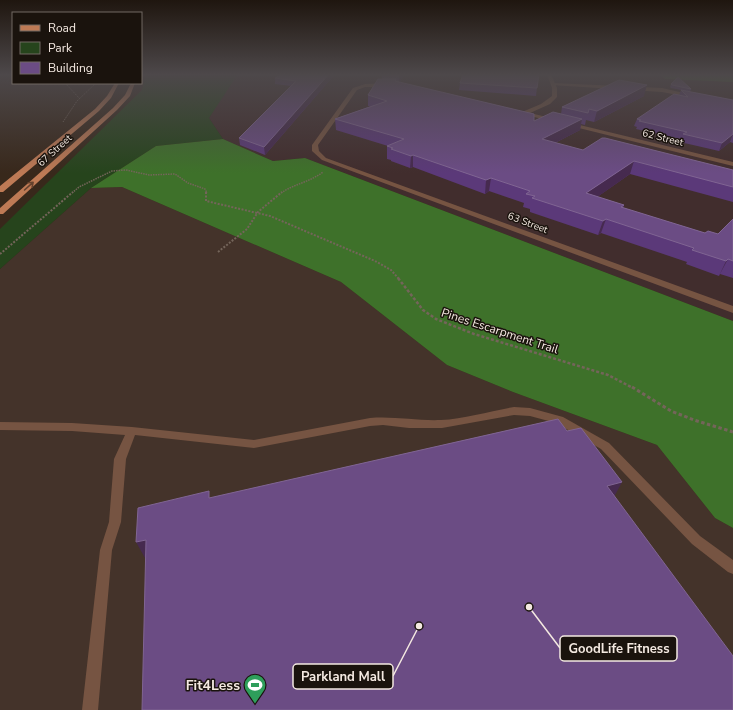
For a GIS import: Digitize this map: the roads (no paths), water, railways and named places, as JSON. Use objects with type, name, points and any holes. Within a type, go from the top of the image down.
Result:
[{"type":"main road","name":"67 Street","points":[[0,190],[100,107]]},
{"type":"main road","name":"67 Street","points":[[0,212],[117,107]]},
{"type":"street","name":"63 Street","points":[[342,107],[315,145],[316,152],[324,158],[733,310]]},
{"type":"street","points":[[524,113],[537,107]]},
{"type":"street","name":"62 Street","points":[[517,112],[733,164]]},
{"type":"lane","points":[[0,426],[72,427],[132,431],[254,444],[370,422],[383,421],[409,424],[442,424],[506,411],[530,412],[559,420],[605,446],[696,540],[733,568]]},
{"type":"lane","points":[[90,710],[106,550],[114,522],[120,459],[132,431]]},
{"type":"place","name":"GoodLife Fitness","points":[[529,607]]},
{"type":"place","name":"Parkland Mall","points":[[419,626]]},
{"type":"place","name":"Fit4Less","points":[[255,704]]}]
